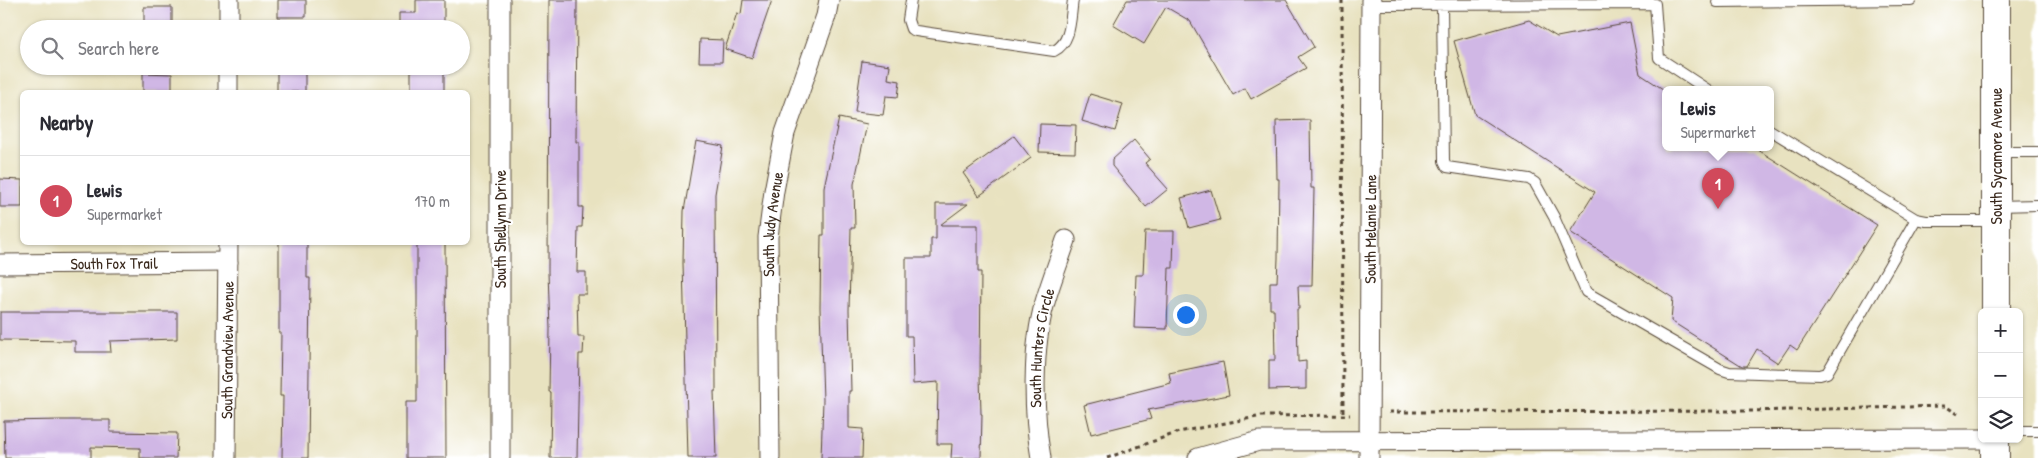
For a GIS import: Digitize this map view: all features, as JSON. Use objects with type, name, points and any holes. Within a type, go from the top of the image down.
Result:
[{"type":"main road","name":"South Sycamore Avenue","points":[[1996,0],[1996,308]]},
{"type":"main road","points":[[1995,443],[1995,458]]},
{"type":"street","points":[[228,20],[229,0]]},
{"type":"street","name":"South Shellynn Drive","points":[[500,0],[500,458]]},
{"type":"street","name":"South Judy Avenue","points":[[770,458],[768,237],[785,133],[826,16],[829,0]]},
{"type":"street","name":"South Melanie Lane","points":[[1369,449],[1371,2]]},
{"type":"street","points":[[228,75],[228,90]]},
{"type":"street","name":"South Hunters Circle","points":[[1041,458],[1037,435],[1036,360],[1045,304],[1066,240]]},
{"type":"street","name":"South Grandview Avenue","points":[[226,458],[228,245]]},
{"type":"street","name":"South Fox Trail","points":[[0,264],[228,262]]},
{"type":"street","points":[[1198,458],[1259,441],[1369,449],[1978,439]]},
{"type":"lane","points":[[911,0],[908,20],[911,29],[916,31],[1054,52],[1062,47],[1067,40],[1073,0]]},
{"type":"lane","points":[[1717,2],[1911,0]]},
{"type":"lane","points":[[1371,2],[1442,5],[1465,2],[1656,4],[1659,58],[1702,86]]},
{"type":"lane","points":[[1442,5],[1444,161],[1447,167],[1529,179],[1535,184],[1554,217],[1586,292],[1720,369],[1729,372],[1827,374],[1916,219]]},
{"type":"lane","points":[[1774,132],[1916,219],[1926,221],[1996,214],[2038,205]]},
{"type":"lane","points":[[1996,152],[2038,152]]},
{"type":"lane","points":[[2023,431],[2038,431]]},
{"type":"path","points":[[1342,0],[1343,415]]},
{"type":"path","points":[[1107,458],[1179,432],[1262,416],[1369,413],[1749,411],[1945,406],[1958,414]]},
{"type":"building","points":[[278,0],[306,0],[306,17],[278,17]]},
{"type":"building","points":[[416,0],[444,0],[444,20],[399,20],[399,13],[416,13]]},
{"type":"building","points":[[549,0],[577,0],[576,142],[579,142],[579,207],[583,207],[582,227],[578,227],[577,272],[586,272],[586,294],[577,294],[578,337],[584,337],[583,354],[579,354],[577,458],[550,458],[551,392],[549,392],[550,329],[548,272]]},
{"type":"building","points":[[743,0],[772,0],[752,58],[725,49],[737,13],[741,14]]},
{"type":"building","points":[[1127,0],[1286,0],[1314,47],[1298,57],[1306,68],[1251,99],[1245,88],[1233,95],[1190,21],[1166,7],[1144,44],[1113,25]]},
{"type":"building","points":[[144,7],[172,7],[172,20],[144,20]]},
{"type":"building","points":[[1529,20],[1557,37],[1630,23],[1640,74],[1662,88],[1662,151],[1760,151],[1877,225],[1797,350],[1790,345],[1778,363],[1757,349],[1747,366],[1742,366],[1671,321],[1673,298],[1570,232],[1595,192],[1475,115],[1454,41]]},
{"type":"building","points":[[700,39],[723,40],[722,62],[699,62]]},
{"type":"building","points":[[862,61],[890,65],[888,79],[900,81],[898,97],[886,96],[883,115],[855,112]]},
{"type":"building","points":[[143,75],[172,75],[172,90],[143,90]]},
{"type":"building","points":[[277,75],[305,75],[305,90],[277,90]]},
{"type":"building","points":[[411,75],[444,75],[444,90],[411,90]]},
{"type":"building","points":[[1090,94],[1123,104],[1115,131],[1082,121]]},
{"type":"building","points":[[839,118],[867,124],[854,184],[855,228],[851,228],[849,310],[851,391],[849,391],[849,428],[863,429],[862,458],[821,458],[823,400],[820,308],[821,235],[824,235],[824,187]]},
{"type":"building","points":[[1310,120],[1311,188],[1314,188],[1312,286],[1298,286],[1299,309],[1297,309],[1298,362],[1306,361],[1306,389],[1269,390],[1269,360],[1275,360],[1274,309],[1270,309],[1270,282],[1277,282],[1278,258],[1279,179],[1277,179],[1276,121]]},
{"type":"building","points":[[1040,124],[1076,125],[1075,153],[1039,152]]},
{"type":"building","points":[[1014,136],[1031,158],[979,196],[963,173]]},
{"type":"building","points":[[1134,140],[1150,159],[1145,163],[1168,189],[1146,207],[1112,166],[1112,160]]},
{"type":"building","points":[[696,141],[723,146],[715,194],[716,391],[714,391],[716,458],[688,458],[683,263],[684,211]]},
{"type":"building","points":[[0,179],[20,180],[20,207],[0,207]]},
{"type":"building","points":[[1211,190],[1220,220],[1189,228],[1181,198]]},
{"type":"building","points":[[936,204],[968,204],[940,225],[978,225],[978,272],[981,272],[981,458],[951,458],[952,444],[937,444],[938,382],[913,384],[912,336],[906,336],[906,258],[931,258],[931,239],[936,239]]},
{"type":"building","points":[[1145,231],[1174,231],[1173,268],[1169,268],[1167,329],[1134,328],[1136,275],[1143,275]]},
{"type":"building","points":[[279,245],[307,245],[307,278],[310,278],[308,458],[282,458],[283,396],[280,396],[281,333],[279,333]]},
{"type":"building","points":[[417,245],[445,245],[446,458],[406,458],[406,402],[417,402]]},
{"type":"building","points":[[0,312],[177,312],[177,339],[110,341],[111,352],[75,352],[75,341],[0,340]]},
{"type":"building","points":[[1223,362],[1229,395],[1148,410],[1151,419],[1091,434],[1084,405],[1171,383],[1169,373]]},
{"type":"building","points":[[110,420],[110,432],[177,433],[176,458],[140,458],[140,448],[91,447],[91,458],[5,458],[4,421]]},
{"type":"place","name":"Lewis","points":[[1718,209]]}]
